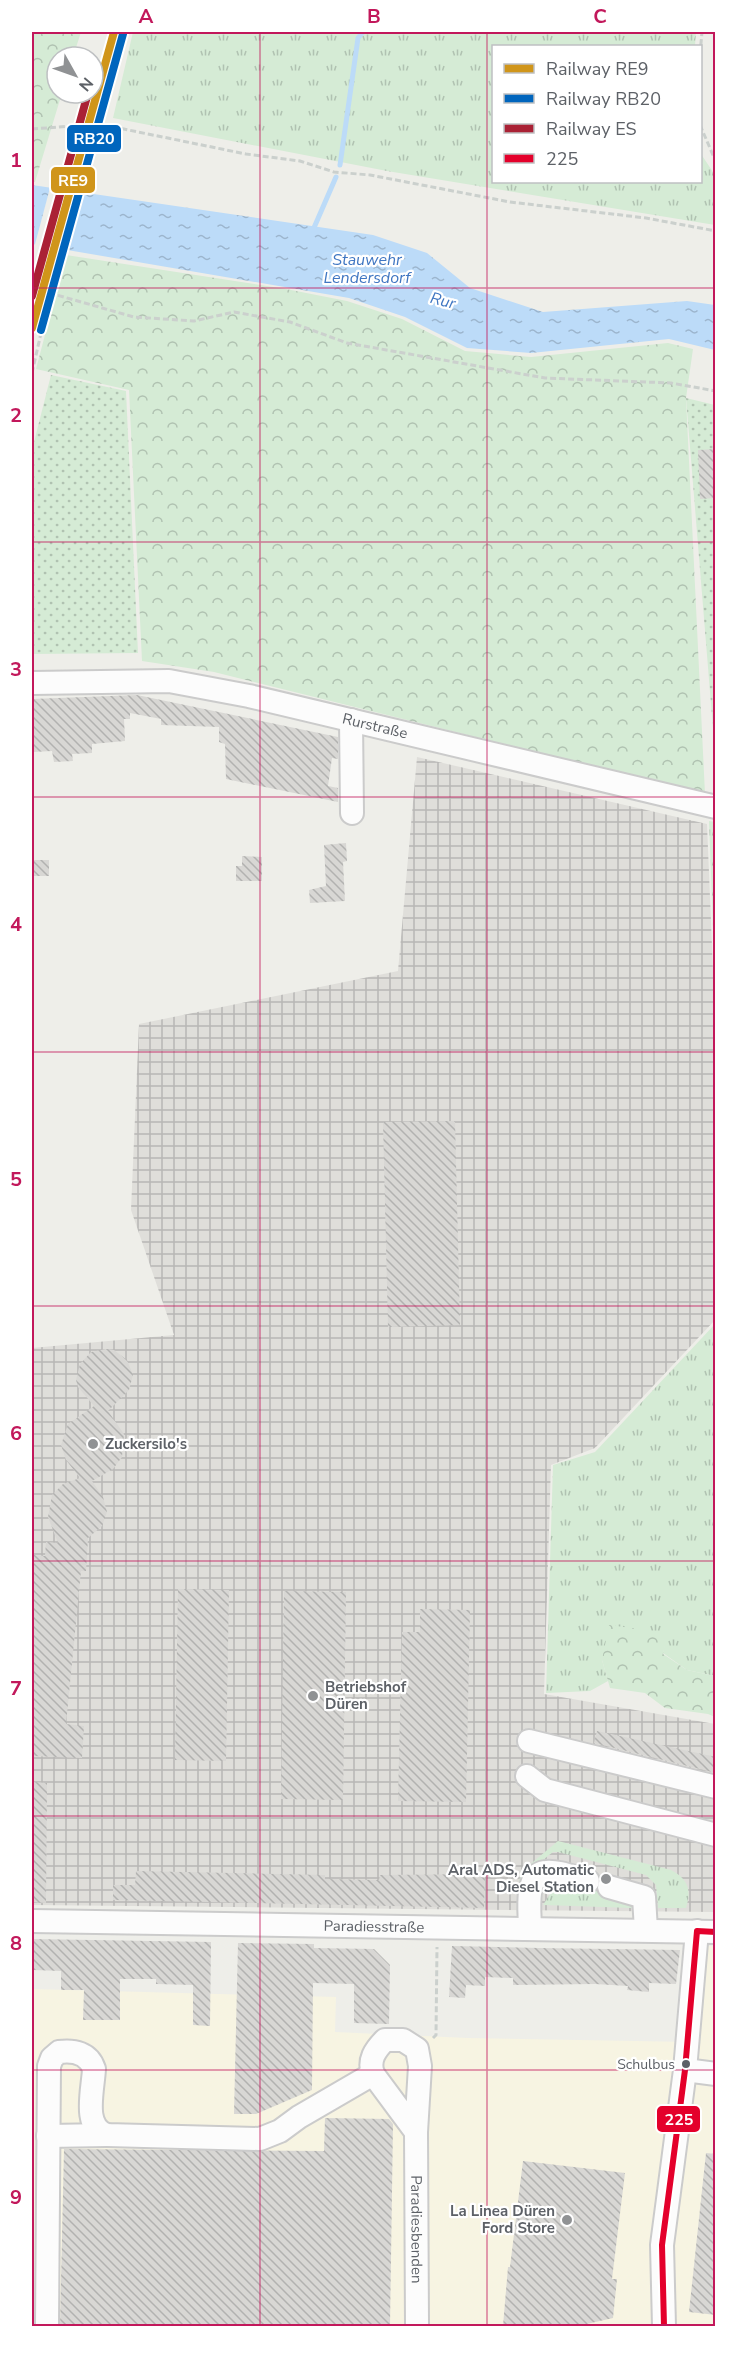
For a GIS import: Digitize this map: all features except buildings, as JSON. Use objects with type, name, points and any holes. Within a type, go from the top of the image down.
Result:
[{"type":"street","name":"Rurstraße","points":[[32,683],[169,681],[249,696],[716,807]]},
{"type":"street","points":[[351,720],[352,813]]},
{"type":"street","points":[[529,1741],[716,1787]]},
{"type":"street","points":[[527,1776],[545,1790],[716,1835]]},
{"type":"street","points":[[530,1928],[531,1887],[539,1874],[546,1871],[644,1898],[646,1930]]},
{"type":"street","name":"Paradiesstraße","points":[[32,1920],[706,1932]]},
{"type":"street","points":[[664,2326],[662,2245],[706,1932]]},
{"type":"street","points":[[416,2132],[396,2102],[376,2081],[370,2065],[376,2049],[385,2040],[403,2040],[417,2049],[420,2066]]},
{"type":"street","points":[[47,2326],[49,2066],[52,2058],[59,2052],[81,2053],[92,2062],[94,2069],[93,2125],[99,2133],[107,2135]]},
{"type":"street","name":"Paradiesbenden","points":[[417,2326],[416,2132],[420,2066]]},
{"type":"street","points":[[685,2070],[716,2074]]},
{"type":"street","points":[[48,2136],[107,2135],[260,2139],[280,2131],[298,2117],[373,2074]]},
{"type":"path","points":[[32,129],[99,124],[246,154],[300,161],[334,172],[370,175],[510,202],[646,218],[716,231]]},
{"type":"path","points":[[702,130],[716,162]]},
{"type":"path","points":[[32,288],[134,318],[194,321],[234,312],[290,322],[347,343],[545,378],[671,383],[716,391]]},
{"type":"path","points":[[32,373],[50,293]]},
{"type":"path","points":[[420,2066],[425,2047],[436,2035],[438,1926]]},
{"type":"shaded area","points":[[417,757],[707,824],[716,1044],[715,1320],[595,1448],[551,1465],[544,1694],[715,1724],[715,1912],[32,1905],[32,1348],[174,1335],[131,1210],[139,1024],[398,971]]},
{"type":"shaded area","points":[[700,1946],[715,1946],[715,2326],[32,2326],[32,1989],[336,1997],[335,2032],[468,2038],[692,2042]]},
{"type":"green space","points":[[32,32],[81,32],[77,45],[45,45],[45,105],[58,105],[35,182],[32,182]]},
{"type":"green space","points":[[133,32],[696,32],[695,45],[492,45],[492,183],[702,183],[702,156],[715,175],[715,225],[387,171],[113,118]]},
{"type":"green space","points":[[66,255],[286,289],[347,301],[402,319],[465,351],[531,357],[668,343],[693,349],[686,398],[705,794],[214,672],[142,661],[129,390],[36,369]]},
{"type":"green space","points":[[51,375],[126,391],[138,653],[32,654],[32,450]]},
{"type":"green space","points":[[686,398],[715,405],[715,753]]},
{"type":"green space","points":[[709,821],[716,822],[715,981]]},
{"type":"green space","points":[[715,1324],[715,1676],[687,1670],[663,1653],[667,1633],[602,1660],[608,1681],[590,1691],[546,1693],[553,1465],[595,1452]]},
{"type":"green space","points":[[609,1625],[668,1633],[663,1654],[687,1670],[715,1676],[715,1717],[665,1708],[645,1693],[610,1688],[602,1660]]},
{"type":"green space","points":[[558,1841],[671,1870],[685,1881],[687,1886],[689,1896],[686,1908],[658,1908],[656,1885],[646,1875],[558,1852],[553,1852],[525,1874],[524,1883],[519,1883],[521,1872]]},
{"type":"green space","points":[[568,1884],[623,1897],[632,1908],[543,1905],[552,1891]]},
{"type":"water","name":"Stauwehr Lendersdorf","points":[[32,185],[373,235],[427,253],[470,288],[543,312],[687,301],[715,305],[715,350],[669,339],[531,353],[467,348],[405,317],[349,298],[32,244]]},
{"type":"pier","points":[[51,184],[76,188],[59,252],[34,248]]},
{"type":"waterway","points":[[340,165],[358,38],[363,32]]},
{"type":"waterway","points":[[313,230],[336,177]]},
{"type":"rail line","name":"RE9","points":[[32,328],[114,32]]},
{"type":"rail line","name":"RB20","points":[[41,330],[123,34]]},
{"type":"rail line","name":"ES","points":[[32,296],[85,105]]},
{"type":"transit line","name":"225","points":[[664,2326],[662,2245],[685,2070],[697,1931],[716,1932]]},
{"type":"place","name":"Zuckersilo's","points":[[93,1444]]},
{"type":"place","name":"Betriebshof Düren","points":[[313,1696]]},
{"type":"place","name":"Aral ADS, Automatic Diesel Station","points":[[606,1879]]},
{"type":"place","name":"Schulbus","points":[[686,2064]]},
{"type":"place","name":"La Linea Düren Ford Store","points":[[567,2220]]},
{"type":"water label","name":"Rur","points":[[443,300]]}]
